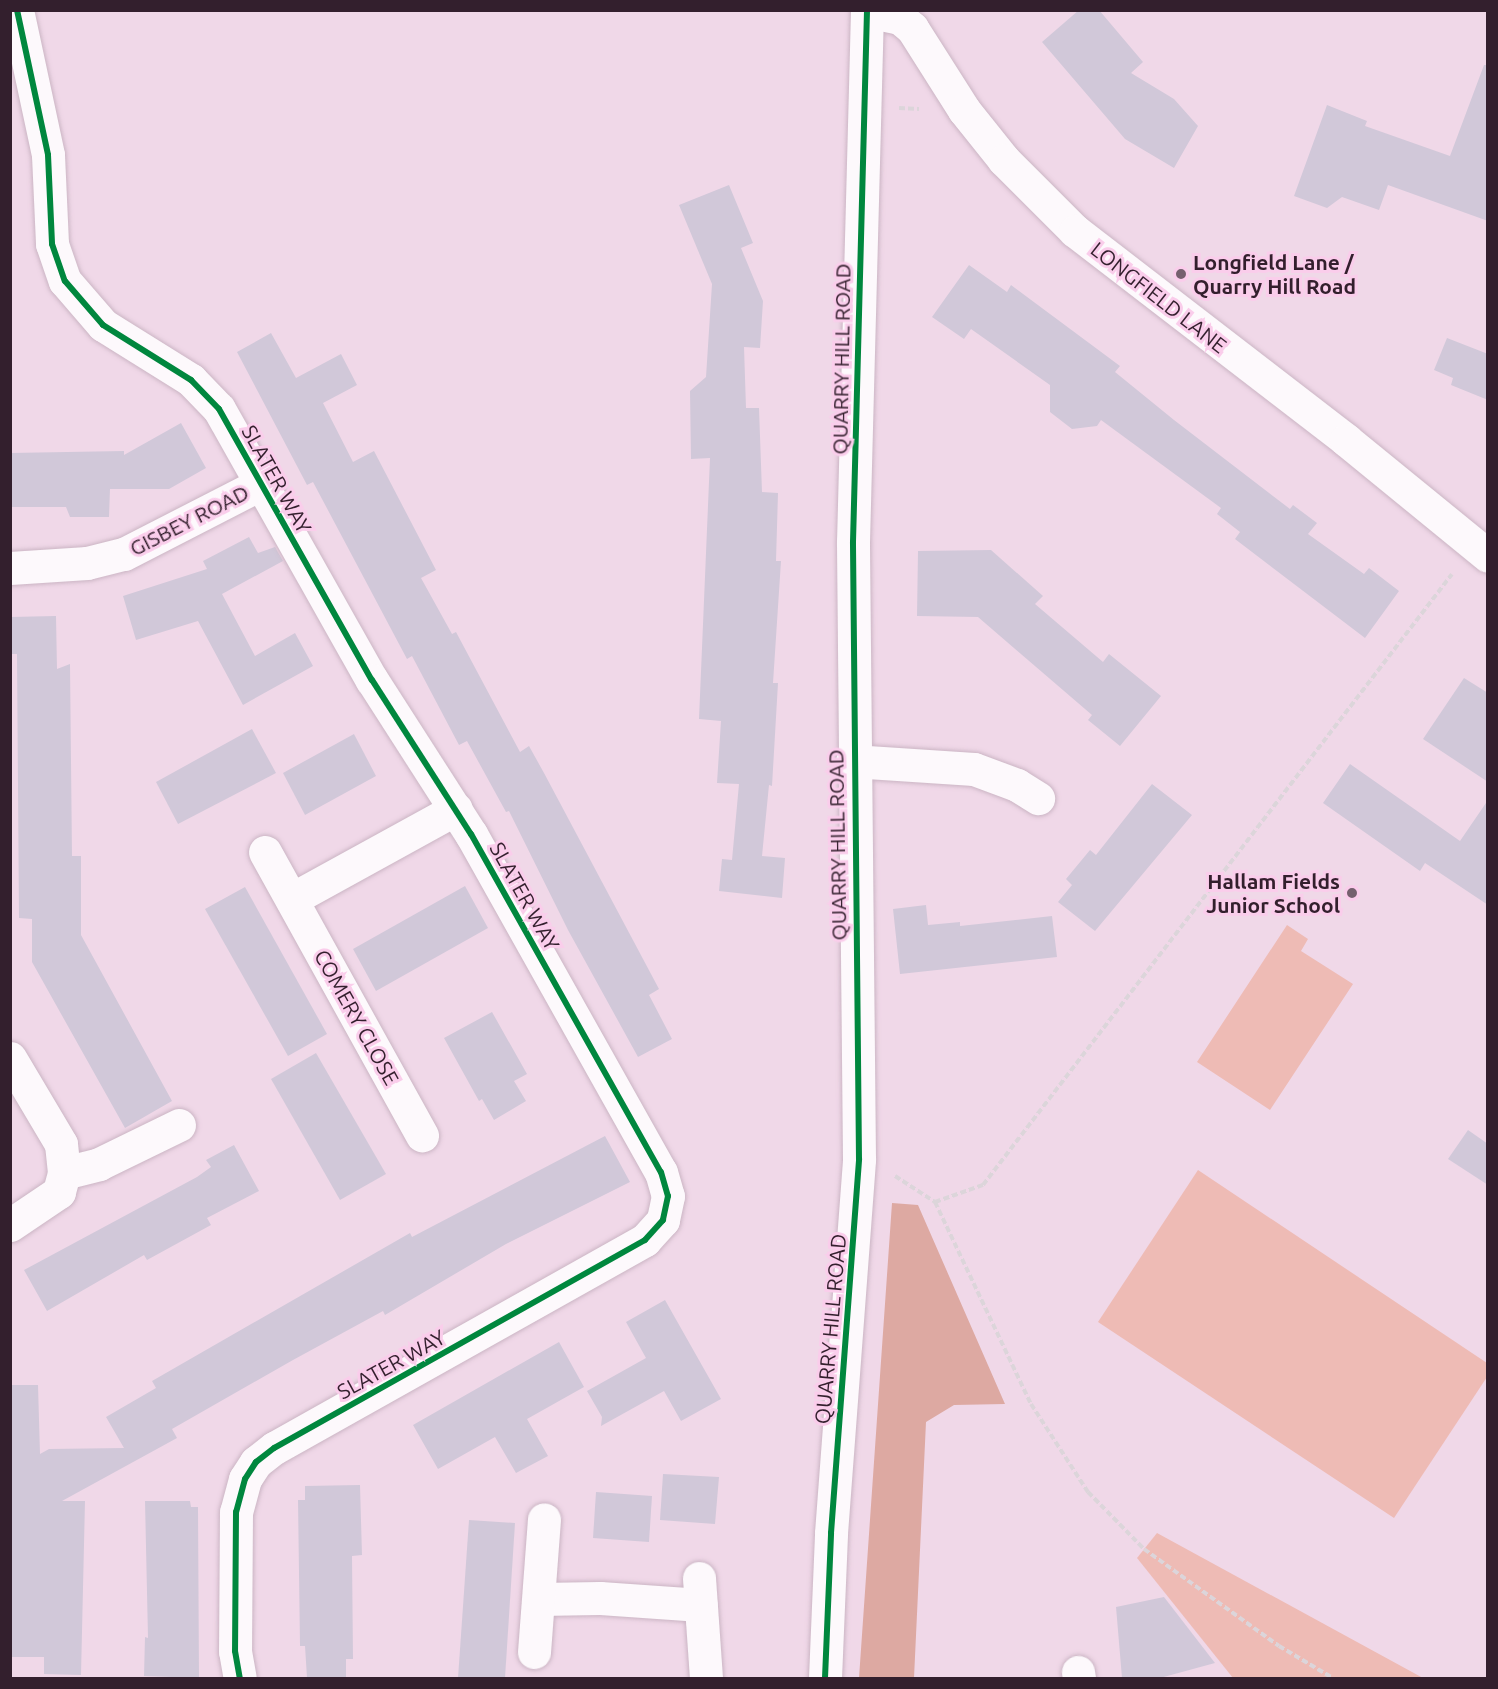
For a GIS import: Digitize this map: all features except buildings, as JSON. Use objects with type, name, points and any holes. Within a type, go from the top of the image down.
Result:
[{"type":"street","name":"SLATER WAY","points":[[17,10],[48,154],[52,244],[65,281],[103,325],[209,396],[372,680],[456,810],[661,1172],[668,1196],[667,1209],[657,1229],[645,1240],[274,1448],[256,1462],[245,1479],[236,1512],[235,1651],[240,1678]]},
{"type":"street","name":"LONGFIELD LANE","points":[[867,11],[900,18],[912,28],[960,104],[997,152],[1075,231],[1346,440],[1488,556]]},
{"type":"street","name":"QUARRY HILL ROAD","points":[[825,1678],[831,1533],[859,1159],[852,761],[853,542],[867,11]]},
{"type":"street","name":"GISBEY ROAD","points":[[10,568],[87,563],[124,554],[260,484]]},
{"type":"street","name":"QUARRY HILL ROAD","points":[[852,761],[974,769],[1017,785],[1038,798]]},
{"type":"street","points":[[292,898],[456,810]]},
{"type":"street","name":"COMERY CLOSE","points":[[265,852],[338,979],[422,1135]]},
{"type":"street","points":[[10,1058],[61,1144],[64,1173],[59,1192],[10,1225]]},
{"type":"street","points":[[64,1173],[99,1164],[179,1125]]},
{"type":"street","points":[[534,1652],[544,1519]]},
{"type":"street","points":[[539,1599],[700,1592],[706,1678]]},
{"type":"path","points":[[902,109],[922,109]]},
{"type":"path","points":[[935,1202],[983,1185],[1453,573]]},
{"type":"path","points":[[891,1173],[935,1202],[1031,1404],[1088,1492],[1144,1549],[1279,1646],[1333,1678]]},
{"type":"shaded area","points":[[1287,925],[1308,939],[1301,951],[1353,984],[1270,1110],[1197,1062]]},
{"type":"shaded area","points":[[1198,1170],[1487,1363],[1487,1377],[1394,1518],[1098,1322]]},
{"type":"shaded area","points":[[892,1203],[918,1205],[1005,1404],[954,1405],[926,1422],[914,1678],[859,1678]]},
{"type":"shaded area","points":[[1157,1533],[1423,1678],[1233,1678],[1137,1558]]},
{"type":"cycle path","points":[[17,10],[48,155],[52,244],[65,281],[103,325],[191,380],[219,409],[372,680],[471,834],[661,1172],[668,1196],[663,1220],[645,1240],[274,1448],[256,1462],[245,1479],[236,1512],[235,1651],[240,1678]]},
{"type":"cycle path","points":[[825,1678],[831,1533],[859,1159],[853,542],[867,10]]},
{"type":"place","name":"Longfield Lane / Quarry Hill Road","points":[[1181,274]]},
{"type":"place","name":"Hallam Fields Junior School","points":[[1352,893]]}]
